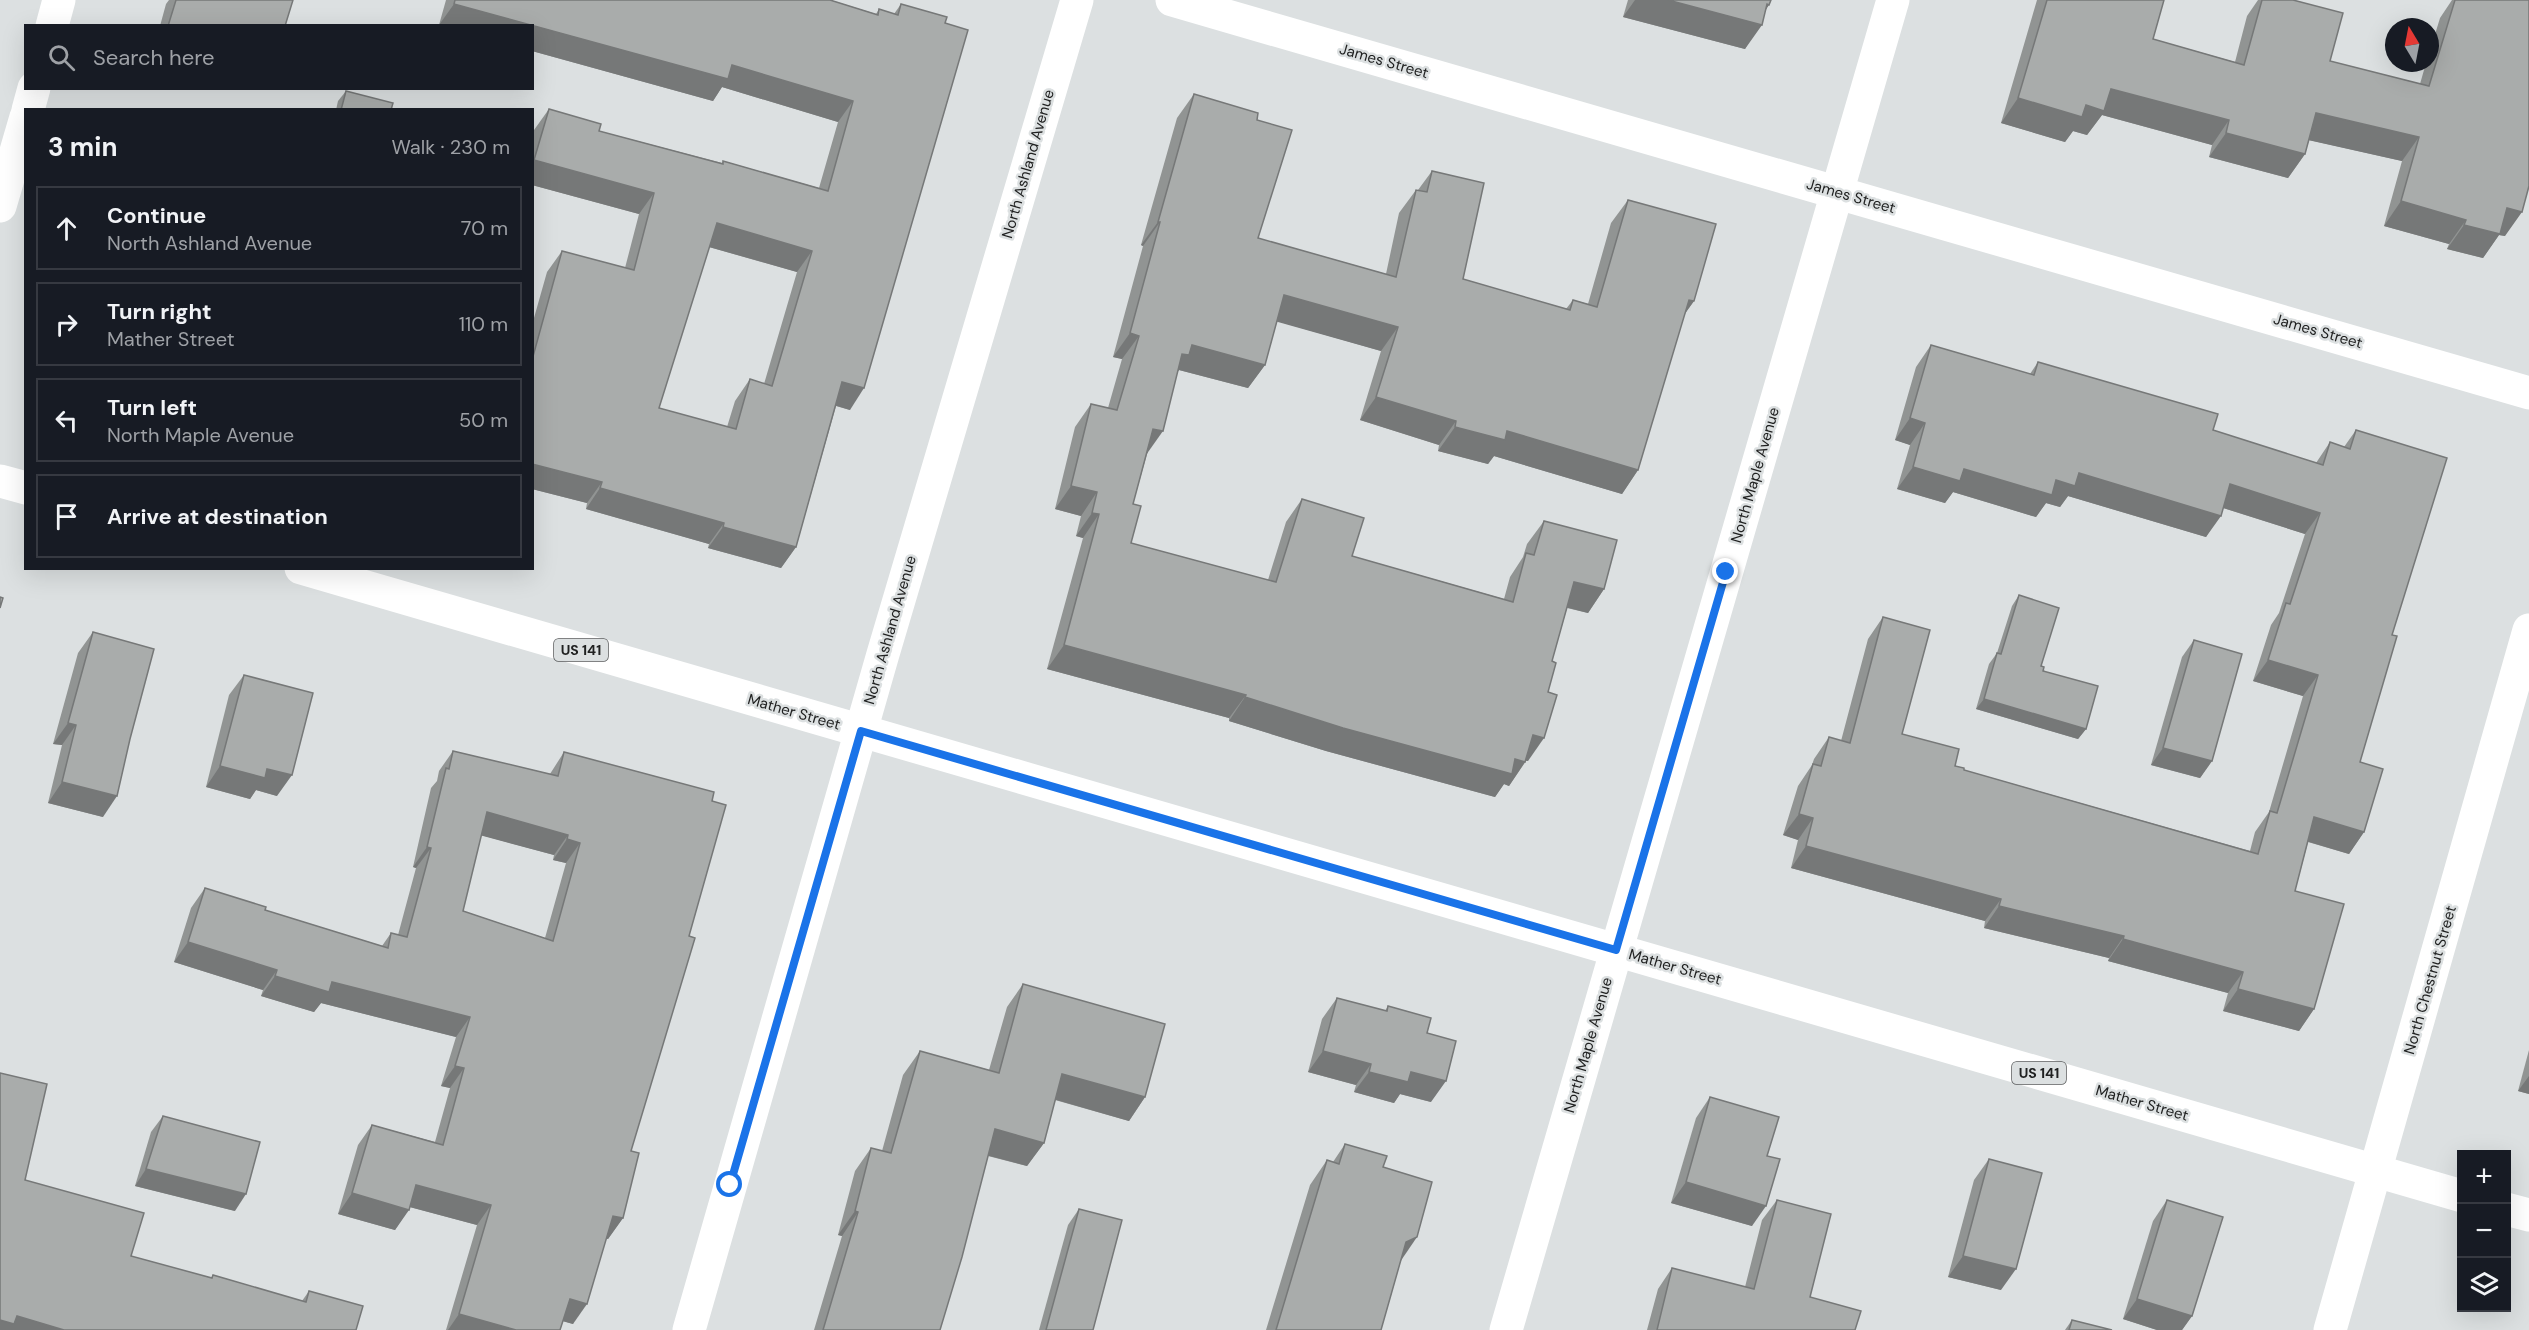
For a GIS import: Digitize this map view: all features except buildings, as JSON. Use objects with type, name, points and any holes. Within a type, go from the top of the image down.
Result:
[{"type":"street","points":[[53,24],[59,0]]},
{"type":"street","name":"North Ashland Avenue","points":[[689,1330],[861,731],[1077,0]]},
{"type":"street","name":"James Street","points":[[1172,0],[2529,393]]},
{"type":"street","name":"North Maple Avenue","points":[[1506,1330],[1893,0]]},
{"type":"street","points":[[29,108],[33,90]]},
{"type":"street","points":[[0,206],[24,124]]},
{"type":"street","points":[[0,481],[24,487]]},
{"type":"street","name":"Mather Street","points":[[308,570],[2457,1195]]},
{"type":"street","name":"North Chestnut Street","points":[[2330,1330],[2529,630]]},
{"type":"street","points":[[2511,1210],[2529,1215]]},
{"type":"route","points":[[730,1185],[861,731],[1616,950],[1726,572]]}]
